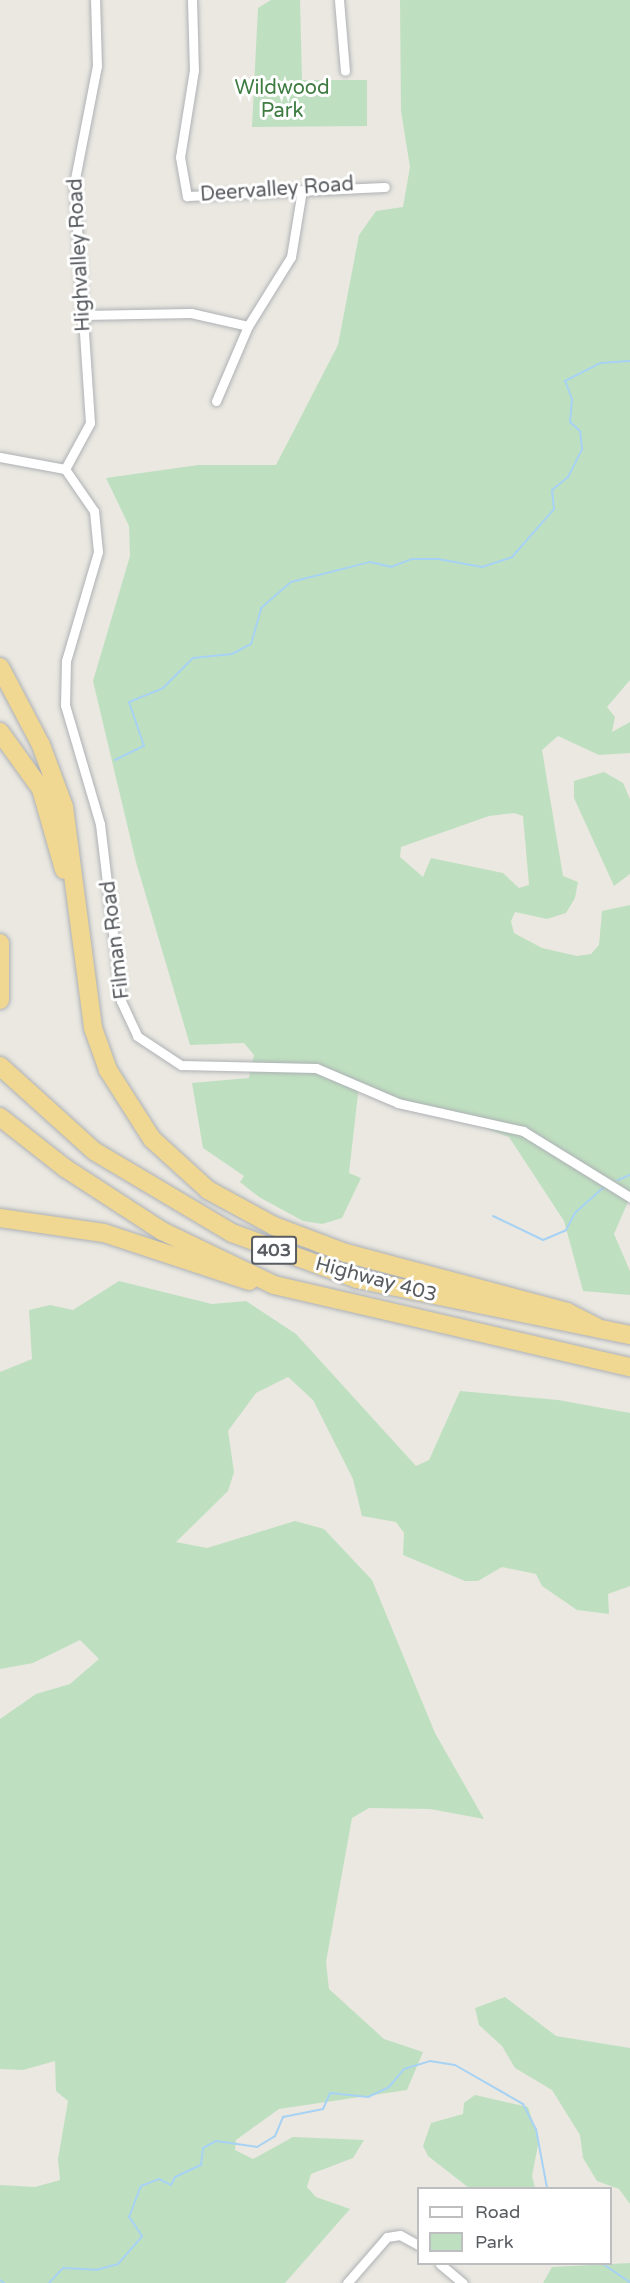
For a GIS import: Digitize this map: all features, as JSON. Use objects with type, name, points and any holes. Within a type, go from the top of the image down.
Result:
[{"type":"highway","points":[[0,667],[41,745],[64,807],[78,938]]},
{"type":"highway","points":[[0,732],[26,764],[50,812],[78,938],[93,1028],[108,1070],[152,1139],[208,1190],[274,1226],[346,1253],[567,1312],[596,1327]]},
{"type":"highway","points":[[0,943],[0,998]]},
{"type":"highway","name":"Highway 403","points":[[0,1066],[94,1151],[232,1233],[357,1279],[630,1335]]},
{"type":"highway","name":"Highway 403","points":[[0,1117],[66,1168],[162,1231],[274,1285],[630,1367]]},
{"type":"highway","points":[[0,1218],[104,1233],[274,1285]]},
{"type":"street","name":"Highvalley Road","points":[[65,469],[90,423],[74,184],[96,76],[95,0]]},
{"type":"street","name":"Deervalley Road","points":[[192,0],[194,70],[180,157],[183,191],[195,198],[302,190],[385,187]]},
{"type":"street","points":[[339,0],[345,71]]},
{"type":"street","points":[[216,401],[248,326],[291,257],[302,190]]},
{"type":"street","points":[[83,315],[191,312],[248,326]]},
{"type":"street","points":[[0,457],[65,469]]},
{"type":"street","name":"Filman Road","points":[[65,469],[94,511],[99,531],[93,575],[64,682],[81,758],[100,824],[122,1001],[147,1046],[189,1066],[316,1068],[398,1103],[523,1131],[630,1197]]},
{"type":"street","points":[[347,2283],[387,2237],[400,2235],[417,2244]]},
{"type":"street","points":[[441,2265],[464,2283]]},
{"type":"green space","name":"Wildwood Park","points":[[271,0],[300,0],[302,80],[367,80],[367,126],[252,127],[258,8]]},
{"type":"green space","points":[[400,0],[630,0],[630,680],[607,707],[615,717],[612,732],[630,722],[630,753],[599,755],[558,736],[542,750],[563,876],[578,882],[575,898],[566,913],[547,919],[515,912],[511,921],[514,933],[542,948],[577,956],[591,954],[599,945],[602,911],[630,905],[630,1197],[614,1234],[630,1271],[630,1295],[583,1291],[564,1221],[509,1137],[445,1113],[395,1105],[359,1085],[349,1173],[361,1178],[342,1218],[322,1224],[303,1221],[259,1197],[240,1182],[244,1176],[203,1148],[192,1083],[249,1078],[254,1055],[244,1043],[190,1045],[136,862],[93,681],[130,556],[129,526],[106,478],[198,465],[276,465],[338,345],[359,235],[376,211],[403,207],[410,167],[401,111]],"holes":[[[514,813],[523,816],[529,885],[519,888],[503,873],[431,858],[423,877],[400,857],[401,847],[489,816]]]},
{"type":"green space","points":[[604,772],[623,783],[630,799],[630,874],[614,886],[574,798],[574,781]]},
{"type":"green space","points":[[119,1281],[212,1304],[246,1301],[296,1334],[416,1466],[429,1460],[460,1391],[558,1400],[630,1413],[630,1586],[608,1594],[609,1614],[577,1610],[542,1586],[536,1574],[502,1567],[478,1581],[465,1581],[403,1555],[404,1533],[396,1522],[362,1516],[353,1479],[313,1400],[288,1377],[256,1393],[228,1431],[234,1472],[228,1491],[176,1542],[207,1548],[295,1521],[324,1529],[372,1580],[435,1733],[484,1819],[430,1809],[369,1808],[352,1818],[326,1962],[329,1989],[384,2039],[423,2052],[407,2090],[279,2109],[236,2140],[235,2150],[253,2159],[293,2137],[364,2140],[353,2158],[311,2174],[307,2187],[316,2197],[350,2209],[285,2283],[0,2283],[0,2185],[35,2187],[60,2180],[58,2159],[68,2101],[56,2091],[55,2061],[23,2070],[0,2069],[0,1719],[36,1694],[70,1684],[99,1659],[80,1640],[33,1663],[0,1669],[0,1372],[32,1359],[29,1310],[50,1305],[73,1310]]},
{"type":"green space","points":[[505,1997],[556,2036],[630,2048],[630,2204],[619,2189],[597,2181],[583,2158],[580,2135],[552,2090],[515,2068],[502,2046],[479,2025],[475,2008]]},
{"type":"green space","points":[[475,2095],[528,2107],[539,2140],[532,2176],[535,2187],[468,2187],[428,2156],[423,2146],[431,2123],[463,2114],[464,2103]]},
{"type":"green space","points":[[630,2263],[630,2283],[543,2283],[552,2267]]},
{"type":"waterway","points":[[115,760],[144,746],[129,702],[163,688],[193,658],[232,654],[251,644],[261,608],[291,582],[370,562],[391,567],[412,559],[438,559],[482,567],[512,557],[554,509],[552,490],[568,477],[582,449],[580,431],[570,422],[572,399],[565,381],[600,363],[630,361]]},
{"type":"waterway","points":[[618,1180],[630,1175]]},
{"type":"waterway","points":[[493,1216],[543,1240],[566,1230],[575,1213],[605,1186]]},
{"type":"waterway","points":[[49,2283],[63,2268],[96,2270],[118,2264],[142,2236],[129,2217],[141,2186],[159,2179],[171,2185],[175,2177],[201,2165],[203,2148],[216,2141],[257,2147],[275,2136],[283,2117],[323,2109],[330,2093],[368,2097],[389,2087],[404,2069],[430,2061],[455,2065],[523,2104],[536,2129],[547,2187]]},
{"type":"waterway","points":[[604,2265],[630,2282]]},
{"type":"waterway","points":[[0,2280],[4,2283]]}]
